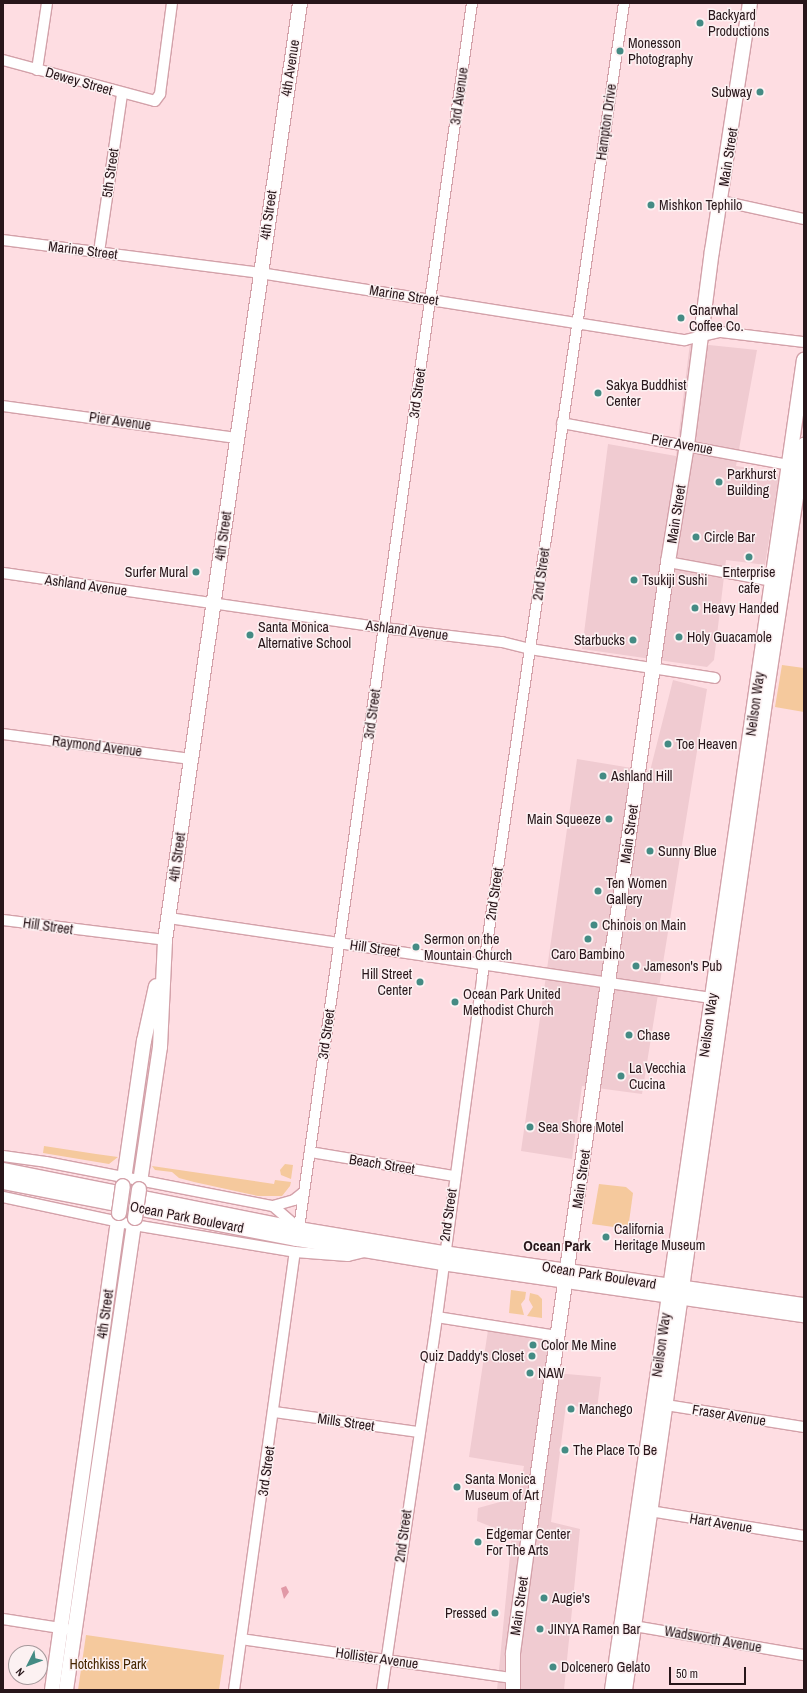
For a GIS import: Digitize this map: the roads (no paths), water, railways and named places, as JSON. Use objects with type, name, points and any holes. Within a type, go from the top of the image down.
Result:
[{"type":"street","points":[[37,70],[47,3]]},
{"type":"street","name":"Dewey Street","points":[[3,60],[122,94],[155,101],[160,94],[172,3]]},
{"type":"street","name":"4th Avenue","points":[[280,132],[300,3]]},
{"type":"street","name":"3rd Avenue","points":[[446,188],[472,3]]},
{"type":"street","name":"Hampton Drive","points":[[589,241],[624,3]]},
{"type":"street","name":"Main Street","points":[[512,1684],[513,1653],[557,1336],[567,1275],[668,562],[688,445],[701,335],[750,3]]},
{"type":"street","name":"5th Street","points":[[99,252],[122,94]]},
{"type":"street","name":"4th Street","points":[[52,1690],[59,1628],[144,1041],[166,940],[280,132]]},
{"type":"street","name":"3rd Street","points":[[234,1690],[446,188]]},
{"type":"street","points":[[721,202],[804,219]]},
{"type":"street","name":"Marine Street","points":[[3,240],[260,273],[576,321],[685,340],[701,335],[721,332],[804,342]]},
{"type":"street","name":"2nd Street","points":[[382,1690],[418,1432],[436,1317],[484,963],[576,321],[589,241]]},
{"type":"street","name":"Neilson Way","points":[[625,1690],[629,1625],[644,1510],[794,466],[804,360]]},
{"type":"street","name":"Pier Avenue","points":[[3,406],[237,438]]},
{"type":"street","name":"Pier Avenue","points":[[562,423],[688,445],[794,466]]},
{"type":"street","name":"Neilson Way","points":[[794,466],[804,445]]},
{"type":"street","points":[[668,562],[777,582]]},
{"type":"street","name":"Ashland Avenue","points":[[3,573],[213,602],[384,628],[502,642],[530,649],[715,678]]},
{"type":"street","name":"Raymond Avenue","points":[[3,734],[191,759]]},
{"type":"street","name":"Hill Street","points":[[169,918],[608,981],[718,999]]},
{"type":"street","name":"Hill Street","points":[[3,920],[166,940]]},
{"type":"street","name":"4th Street","points":[[66,1690],[160,1047],[166,940]]},
{"type":"street","name":"Beach Street","points":[[310,1152],[454,1176]]},
{"type":"street","name":"Ocean Park Boulevard","points":[[3,1156],[46,1162],[139,1185],[273,1206],[294,1200],[304,1192]]},
{"type":"street","name":"Ocean Park Boulevard","points":[[3,1170],[297,1240]]},
{"type":"street","name":"Ocean Park Boulevard","points":[[3,1182],[297,1240],[372,1252],[443,1258]]},
{"type":"street","name":"Ocean Park Boulevard","points":[[3,1197],[134,1222],[297,1240],[567,1275],[675,1292],[804,1315]]},
{"type":"street","name":"Ocean Park Boulevard","points":[[273,1206],[297,1240]]},
{"type":"street","name":"Ocean Park Boulevard","points":[[675,1292],[804,1305]]},
{"type":"street","points":[[436,1317],[557,1336]]},
{"type":"street","name":"Fraser Avenue","points":[[660,1404],[804,1427]]},
{"type":"street","name":"Mills Street","points":[[274,1412],[418,1432]]},
{"type":"street","name":"Hart Avenue","points":[[644,1510],[804,1536]]},
{"type":"street","points":[[3,1619],[74,1630]]},
{"type":"street","name":"Neilson Way","points":[[612,1690],[629,1625]]},
{"type":"street","name":"Wadsworth Avenue","points":[[629,1625],[804,1655]]},
{"type":"street","name":"Hollister Avenue","points":[[241,1639],[386,1659],[512,1684]]},
{"type":"place","name":"Backyard Productions","points":[[700,23]]},
{"type":"place","name":"Monesson Photography","points":[[620,51]]},
{"type":"place","name":"Subway","points":[[760,92]]},
{"type":"place","name":"Mishkon Tephilo","points":[[651,205]]},
{"type":"place","name":"Gnarwhal Coffee Co.","points":[[681,318]]},
{"type":"place","name":"Sakya Buddhist Center","points":[[598,393]]},
{"type":"place","name":"Parkhurst Building","points":[[719,482]]},
{"type":"place","name":"Circle Bar","points":[[696,537]]},
{"type":"place","name":"Enterprise cafe","points":[[749,557]]},
{"type":"place","name":"Surfer Mural","points":[[196,572]]},
{"type":"place","name":"Tsukiji Sushi","points":[[634,580]]},
{"type":"place","name":"Heavy Handed","points":[[695,608]]},
{"type":"place","name":"Santa Monica Alternative School","points":[[250,635]]},
{"type":"place","name":"Holy Guacamole","points":[[679,637]]},
{"type":"place","name":"Starbucks","points":[[633,640]]},
{"type":"place","name":"Toe Heaven","points":[[668,744]]},
{"type":"place","name":"Ashland Hill","points":[[603,776]]},
{"type":"place","name":"Main Squeeze","points":[[609,819]]},
{"type":"place","name":"Sunny Blue","points":[[650,851]]},
{"type":"place","name":"Ten Women Gallery","points":[[598,891]]},
{"type":"place","name":"Chinois on Main","points":[[594,925]]},
{"type":"place","name":"Caro Bambino","points":[[588,939]]},
{"type":"place","name":"Sermon on the Mountain Church","points":[[416,947]]},
{"type":"place","name":"Jameson's Pub","points":[[636,966]]},
{"type":"place","name":"Hill Street Center","points":[[420,982]]},
{"type":"place","name":"Ocean Park United Methodist Church","points":[[455,1002]]},
{"type":"place","name":"Chase","points":[[629,1035]]},
{"type":"place","name":"La Vecchia Cucina","points":[[621,1076]]},
{"type":"place","name":"Sea Shore Motel","points":[[530,1127]]},
{"type":"place","name":"California Heritage Museum","points":[[606,1237]]},
{"type":"place","name":"Color Me Mine","points":[[533,1345]]},
{"type":"place","name":"Quiz Daddy's Closet","points":[[532,1356]]},
{"type":"place","name":"NAW","points":[[530,1373]]},
{"type":"place","name":"Manchego","points":[[571,1409]]},
{"type":"place","name":"The Place To Be","points":[[565,1450]]},
{"type":"place","name":"Santa Monica Museum of Art","points":[[457,1487]]},
{"type":"place","name":"Edgemar Center For The Arts","points":[[478,1542]]},
{"type":"place","name":"Augie's","points":[[544,1598]]},
{"type":"place","name":"Pressed","points":[[495,1613]]},
{"type":"place","name":"JINYA Ramen Bar","points":[[540,1629]]},
{"type":"place","name":"Dolcenero Gelato","points":[[553,1667]]},
{"type":"district","name":"Ocean Park","points":[[557,1246]]},
{"type":"park label","name":"Hotchkiss Park","points":[[108,1664]]}]
